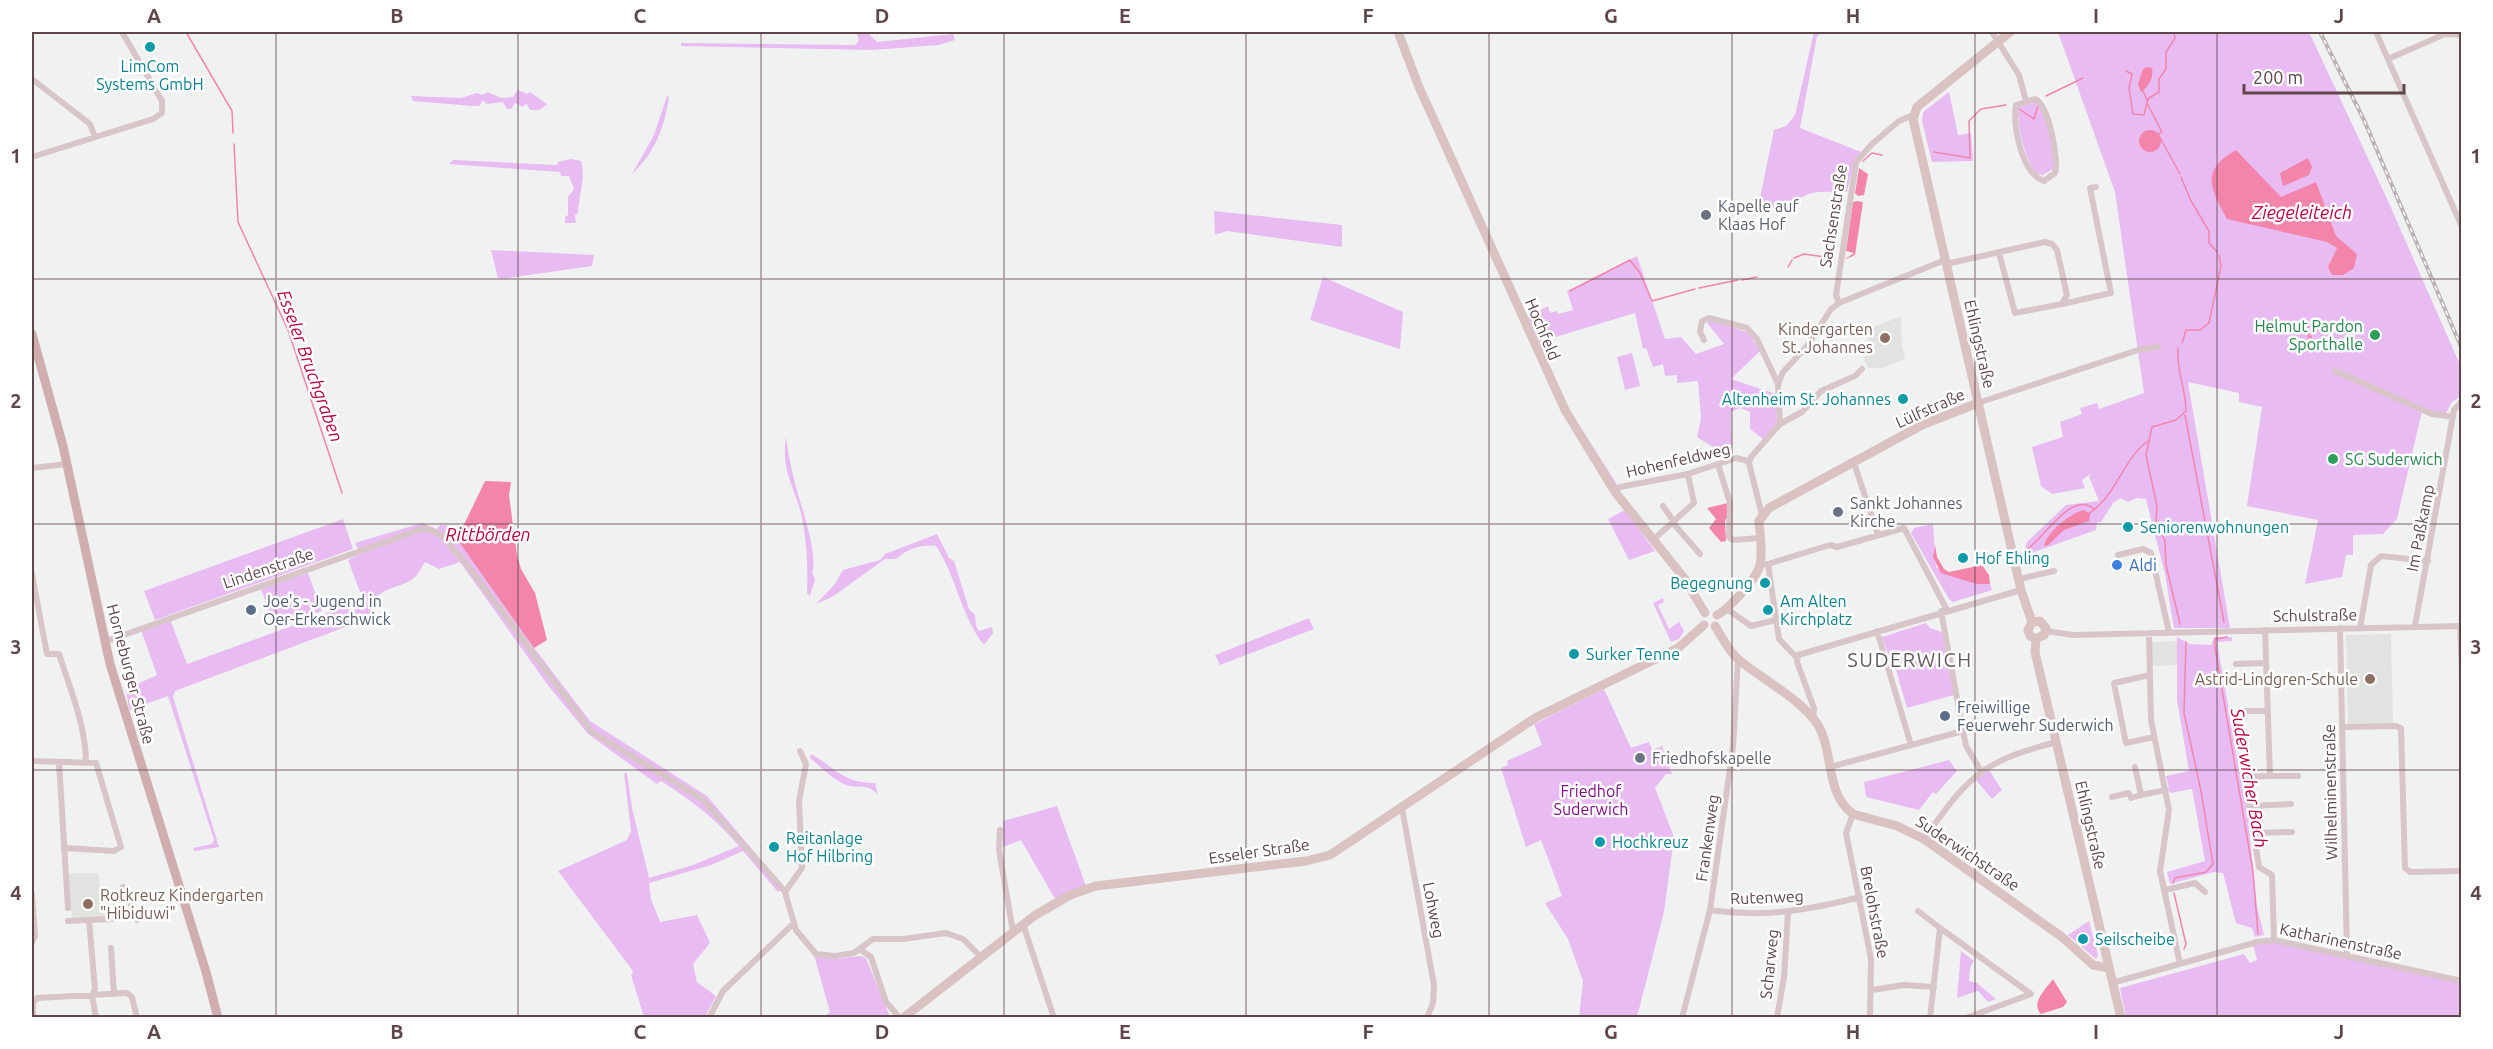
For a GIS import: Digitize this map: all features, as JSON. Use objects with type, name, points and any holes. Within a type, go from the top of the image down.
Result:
[{"type":"main road","name":"Horneburger Straße","points":[[32,334],[67,464],[104,642],[207,972],[218,1017]]},
{"type":"street","points":[[32,157],[153,119],[162,113],[162,101],[122,32]]},
{"type":"street","name":"Hochfeld","points":[[1398,32],[1419,87],[1550,382],[1572,424],[1615,492],[1684,578],[1705,613]]},
{"type":"street","name":"Sachsenstraße","points":[[1839,303],[1836,295],[1853,171],[1862,152],[1899,121],[1913,115],[1917,107],[1995,36],[2010,32]]},
{"type":"street","points":[[2376,32],[2462,227]]},
{"type":"street","points":[[2388,59],[2445,34],[2462,34]]},
{"type":"street","points":[[1995,36],[2019,75],[2026,101]]},
{"type":"street","points":[[32,79],[90,124],[94,137]]},
{"type":"street","points":[[2026,101],[2040,101],[2049,124],[2057,165],[2055,173],[2047,181],[2033,175],[2019,138],[2016,105],[2026,101]]},
{"type":"street","name":"Ehlingstraße","points":[[1913,115],[2021,590],[2032,622],[2028,630],[2030,636],[2036,639],[2036,652],[2112,983]]},
{"type":"street","points":[[1999,253],[2014,313],[2111,293],[2090,188],[2096,187]]},
{"type":"street","points":[[1778,384],[1788,364],[1808,345],[1831,309],[1839,303],[1946,262],[2045,242],[2055,246],[2067,295],[2062,304]]},
{"type":"street","points":[[1704,340],[1700,332],[1702,321],[1706,319],[1747,328],[1757,339],[1778,384],[1780,424]]},
{"type":"street","name":"Lülfstraße","points":[[1762,515],[1791,495],[1922,425],[1978,403],[2138,350],[2158,347]]},
{"type":"street","points":[[1813,718],[1814,708],[1799,655],[1779,640],[1760,538],[1759,521],[1762,515],[1748,461],[1780,424],[1802,412],[1821,391],[1855,376],[1862,369]]},
{"type":"street","points":[[2335,371],[2432,414],[2453,417]]},
{"type":"street","name":"Im Paßkamp","points":[[2415,626],[2453,417],[2456,406],[2462,401]]},
{"type":"street","name":"Hohenfeldweg","points":[[1615,492],[1620,487],[1688,474],[1736,458],[1748,461]]},
{"type":"street","points":[[1854,463],[1878,535]]},
{"type":"street","points":[[32,468],[67,464]]},
{"type":"street","points":[[1718,464],[1730,503],[1729,537],[1733,540],[1760,538]]},
{"type":"street","points":[[1653,540],[1694,503],[1688,474]]},
{"type":"street","points":[[1663,506],[1700,554]]},
{"type":"street","name":"Lindenstraße","points":[[104,642],[425,528],[441,535],[468,566],[592,732],[702,799],[785,892]]},
{"type":"street","points":[[1853,814],[1839,799],[1823,735],[1813,718],[1737,659],[1715,626],[1717,615],[1727,609],[1764,564],[1830,545],[1837,547],[1904,528],[1909,534],[1944,610],[1966,746],[1980,771]]},
{"type":"street","points":[[2118,555],[2143,549],[2151,553],[2169,632]]},
{"type":"street","points":[[2360,627],[2371,565],[2375,559],[2381,556],[2428,561]]},
{"type":"street","points":[[2019,579],[2054,571]]},
{"type":"street","points":[[32,573],[47,654],[59,654],[84,738],[86,763]]},
{"type":"street","points":[[1799,655],[1944,610],[2021,590]]},
{"type":"street","points":[[1727,609],[1751,626],[1776,620]]},
{"type":"street","points":[[1715,626],[1709,628],[1704,625],[1702,619],[1705,613],[1712,612],[1717,615]]},
{"type":"street","points":[[2032,622],[2043,623],[2046,631],[2044,635],[2036,639]]},
{"type":"street","name":"Esseler Straße","points":[[901,1017],[1052,904],[1095,886],[1306,861],[1330,855],[1535,718],[1678,648],[1704,625]]},
{"type":"street","points":[[2461,626],[2462,678]]},
{"type":"street","name":"Schulstraße","points":[[2046,631],[2073,635],[2461,626]]},
{"type":"street","name":"Wilhelminenstraße","points":[[2340,628],[2347,955]]},
{"type":"street","points":[[2265,630],[2270,776]]},
{"type":"street","points":[[1876,631],[1911,745]]},
{"type":"street","points":[[2149,633],[2154,737],[2166,790],[2168,824],[2160,870],[2180,964]]},
{"type":"street","name":"Frankenweg","points":[[1682,1017],[1710,910],[1732,754],[1737,659]]},
{"type":"street","points":[[2236,664],[2266,663]]},
{"type":"street","points":[[2150,675],[2114,683],[2126,743],[2154,737]]},
{"type":"street","points":[[2240,711],[2268,711]]},
{"type":"street","points":[[2342,727],[2396,726],[2401,728],[2405,868],[2410,872],[2462,871]]},
{"type":"street","points":[[1830,767],[1963,731]]},
{"type":"street","points":[[1924,839],[1962,788],[1980,771],[2016,752],[2057,742]]},
{"type":"street","points":[[800,751],[806,764],[798,801],[802,868],[785,892],[793,924],[816,954],[835,956],[861,950],[873,939],[903,939],[946,933],[963,939],[980,956]]},
{"type":"street","points":[[32,761],[96,763],[121,847],[114,850],[64,848]]},
{"type":"street","points":[[59,762],[68,908]]},
{"type":"street","points":[[2135,767],[2141,795]]},
{"type":"street","points":[[2274,940],[2272,875],[2259,867],[2245,777],[2298,776]]},
{"type":"street","points":[[2112,797],[2129,793],[2131,798],[2166,790]]},
{"type":"street","points":[[2249,806],[2291,804]]},
{"type":"street","name":"Lohweg","points":[[1402,808],[1434,985],[1433,1004],[1427,1017]]},
{"type":"street","name":"Suderwichstraße","points":[[1853,814],[1897,825],[1924,839],[2062,937],[2093,965],[2109,968]]},
{"type":"street","name":"Brelohstraße","points":[[1853,814],[1846,833],[1870,950],[1872,990],[1870,1017]]},
{"type":"street","points":[[1000,830],[1000,864],[1013,932]]},
{"type":"street","points":[[2254,833],[2292,832]]},
{"type":"street","points":[[2165,890],[2195,883],[2205,892]]},
{"type":"street","points":[[123,887],[137,920]]},
{"type":"street","points":[[32,895],[35,936],[32,943]]},
{"type":"street","name":"Rutenweg","points":[[1710,910],[1732,913],[1788,913],[1860,897]]},
{"type":"street","points":[[68,921],[112,919],[133,909]]},
{"type":"street","points":[[1918,911],[2031,994],[1966,1017]]},
{"type":"street","name":"Scharweg","points":[[1777,1017],[1784,977],[1788,913]]},
{"type":"street","points":[[89,920],[94,989],[92,995],[96,1017]]},
{"type":"street","points":[[709,1017],[723,991],[793,924]]},
{"type":"street","points":[[1023,924],[1054,1017]]},
{"type":"street","points":[[1930,1017],[1940,928]]},
{"type":"street","name":"Katharinenstraße","points":[[2112,983],[2257,942],[2274,940],[2462,981]]},
{"type":"street","points":[[111,948],[114,994]]},
{"type":"street","points":[[861,950],[871,957],[886,1002],[901,1017]]},
{"type":"street","points":[[2112,983],[2121,1017]]},
{"type":"street","points":[[1872,990],[1904,985],[1934,987]]},
{"type":"street","points":[[33,1017],[33,999],[130,994],[136,1017]]},
{"type":"shaded area","name":"Kindergarten St. Johannes","points":[[1901,316],[1905,359],[1883,368],[1868,368],[1863,357],[1874,351],[1864,331]]},
{"type":"shaded area","name":"Astrid-Lindgren-Schule","points":[[2391,634],[2393,723],[2348,724],[2346,635]]},
{"type":"shaded area","points":[[2178,641],[2179,665],[2152,666],[2152,642]]},
{"type":"shaded area","name":"Rotkreuz Kindergarten \"Hibiduwi\"","points":[[68,873],[98,873],[101,892],[111,916],[72,919]]},
{"type":"green space","points":[[856,32],[867,32],[877,42],[953,34],[955,40],[939,45],[872,50],[681,46],[681,43],[856,45],[859,40]]},
{"type":"green space","points":[[1814,32],[1823,32],[1817,36],[1800,128],[1861,152],[1854,162],[1847,192],[1815,192],[1802,197],[1787,208],[1758,208],[1774,130],[1786,126],[1795,115]]},
{"type":"green space","points":[[2058,32],[2309,32],[2388,201],[2461,367],[2461,396],[2452,402],[2445,415],[2422,411],[2397,519],[2383,534],[2353,535],[2353,555],[2346,555],[2342,577],[2305,584],[2318,520],[2247,506],[2262,407],[2239,402],[2239,393],[2188,382],[2230,628],[2174,628],[2165,574],[2146,499],[2137,498],[2128,502],[2121,498],[2113,503],[2101,522],[2097,522],[2096,530],[2023,556],[2027,542],[2066,505],[2099,501],[2089,477],[2092,473],[2082,480],[2085,488],[2052,494],[2041,486],[2032,447],[2063,437],[2060,422],[2082,414],[2080,408],[2097,403],[2099,409],[2144,393],[2115,192]]},
{"type":"green space","points":[[518,90],[527,94],[530,92],[547,104],[540,110],[530,110],[526,103],[523,107],[515,103],[511,109],[507,109],[503,102],[487,104],[483,100],[479,106],[473,106],[413,101],[411,96],[461,98],[488,92],[501,98],[513,97]]},
{"type":"green space","points":[[1949,92],[1958,135],[1971,133],[1973,161],[1932,162],[1922,121],[1923,112]]},
{"type":"green space","points":[[667,96],[669,97],[667,108],[658,138],[647,157],[632,174],[654,135]]},
{"type":"green space","points":[[2038,102],[2053,152],[2053,169],[2043,175],[2035,173],[2027,157],[2018,116],[2018,107]]},
{"type":"green space","points":[[571,159],[581,161],[582,167],[583,180],[578,213],[575,215],[576,223],[565,223],[565,217],[568,215],[568,197],[574,189],[569,176],[561,176],[560,172],[449,164],[453,160],[557,165],[558,162]]},
{"type":"green space","points":[[1214,211],[1342,225],[1342,247],[1227,231],[1215,235]]},
{"type":"green space","points":[[491,250],[594,255],[592,266],[501,279],[498,278]]},
{"type":"green space","points":[[1637,256],[1665,339],[1681,337],[1696,354],[1724,344],[1707,323],[1711,320],[1749,333],[1760,351],[1731,379],[1776,394],[1777,424],[1764,440],[1750,429],[1750,412],[1740,408],[1731,412],[1732,444],[1728,445],[1727,456],[1697,437],[1701,418],[1698,381],[1677,383],[1677,375],[1665,376],[1663,364],[1653,367],[1646,348],[1643,349],[1635,313],[1539,342],[1568,408],[1618,486],[1615,486],[1577,432],[1527,317],[1548,306],[1550,313],[1557,311],[1558,314],[1573,310],[1567,291]]},
{"type":"green space","points":[[1323,277],[1403,312],[1400,349],[1310,320]]},
{"type":"green space","points":[[1632,353],[1640,386],[1625,390],[1617,357]]},
{"type":"green space","points":[[786,437],[792,472],[813,554],[812,573],[815,579],[810,596],[807,593],[807,558],[801,512],[785,462]]},
{"type":"green space","points":[[1625,510],[1655,551],[1629,560],[1608,519]]},
{"type":"green space","points":[[343,519],[353,549],[155,620],[144,591]]},
{"type":"green space","points":[[422,523],[437,529],[440,525],[450,526],[449,535],[463,546],[532,645],[590,721],[707,796],[784,887],[778,892],[743,851],[711,865],[649,883],[651,899],[660,922],[697,915],[710,943],[693,964],[697,982],[716,996],[705,1017],[644,1017],[631,975],[633,971],[558,871],[627,840],[631,831],[624,773],[627,773],[632,808],[649,878],[693,865],[739,846],[693,803],[661,781],[657,784],[588,734],[547,684],[460,562],[439,569],[425,562],[414,578],[379,594],[372,607],[372,617],[175,691],[173,697],[219,847],[195,851],[193,848],[212,844],[214,840],[168,696],[129,710],[126,689],[157,675],[141,630],[170,619],[187,664],[363,600],[348,560],[360,554],[355,543]]},
{"type":"green space","points":[[1933,524],[1936,567],[1976,584],[1990,584],[1992,590],[1953,602],[1949,599],[1911,533],[1914,528]]},
{"type":"green space","points":[[937,534],[949,558],[954,561],[969,609],[975,615],[976,626],[979,631],[992,627],[993,633],[984,645],[970,622],[949,570],[936,546],[920,547],[905,552],[896,559],[885,559],[832,597],[816,604],[835,584],[843,570],[880,560],[885,554]]},
{"type":"green space","points":[[308,573],[322,611],[275,627],[261,589]]},
{"type":"green space","points":[[1663,598],[1664,602],[1658,605],[1669,629],[1679,622],[1684,631],[1679,639],[1671,642],[1653,603]]},
{"type":"green space","points":[[1309,618],[1314,629],[1220,665],[1215,655]]},
{"type":"green space","points":[[1926,623],[1930,628],[1942,632],[1954,695],[1907,708],[1892,656],[1889,657],[1882,637]]},
{"type":"green space","points":[[2177,637],[2190,644],[2211,645],[2214,637],[2232,637],[2232,641],[2217,642],[2248,819],[2257,907],[2264,935],[2255,937],[2252,928],[2236,923],[2223,873],[2214,872],[2170,884],[2167,872],[2205,861],[2192,789],[2170,793],[2166,776],[2189,771],[2177,700]]},
{"type":"green space","name":"Friedhof Suderwich","points":[[1604,689],[1631,748],[1649,742],[1652,750],[1662,746],[1672,774],[1666,774],[1655,788],[1674,837],[1664,912],[1637,1017],[1579,1017],[1583,981],[1568,939],[1545,903],[1562,896],[1541,840],[1526,847],[1501,768],[1508,765],[1507,761],[1542,745],[1534,724]]},
{"type":"green space","points":[[811,754],[848,778],[875,783],[878,794],[866,787],[841,783],[810,758]]},
{"type":"green space","points":[[1949,760],[1957,771],[1936,794],[1933,792],[1919,810],[1866,797],[1864,782]]},
{"type":"green space","points":[[1989,770],[2002,790],[1992,799],[1976,780]]},
{"type":"green space","points":[[1057,806],[1086,886],[1055,899],[1021,840],[1003,847],[1003,821]]},
{"type":"green space","points":[[2089,921],[2098,955],[2096,959],[2068,935]]},
{"type":"green space","points":[[2276,942],[2461,983],[2461,1017],[2126,1017],[2120,988],[2244,954],[2250,963],[2257,960],[2253,945]]},
{"type":"green space","points":[[1961,951],[1974,961],[1970,968],[1969,981],[1977,983],[1996,999],[1988,1002],[1978,991],[1957,998]]},
{"type":"green space","points":[[814,955],[834,959],[861,956],[866,958],[890,1017],[824,1017],[830,1012]]},
{"type":"water","points":[[2152,68],[2152,75],[2148,85],[2141,92],[2138,84],[2143,69]]},
{"type":"water","points":[[2150,130],[2160,137],[2161,141],[2154,151],[2150,152],[2140,145],[2139,141],[2146,131]]},
{"type":"water","name":"Ziegeleiteich","points":[[2236,150],[2281,197],[2316,182],[2336,236],[2357,254],[2354,268],[2343,275],[2332,275],[2328,267],[2337,248],[2327,242],[2227,219],[2213,190],[2213,173],[2224,158]]},
{"type":"water","points":[[2308,158],[2312,167],[2309,175],[2283,186],[2280,173]]},
{"type":"water","points":[[1859,168],[1868,174],[1864,195],[1858,196],[1855,193]]},
{"type":"water","points":[[1853,202],[1863,202],[1855,255],[1844,260],[1854,253],[1846,251]]},
{"type":"water","name":"Rittbörden","points":[[485,481],[511,482],[509,495],[517,555],[521,569],[535,593],[547,640],[534,648],[457,539]]},
{"type":"water","points":[[1728,503],[1729,517],[1725,520],[1726,541],[1721,542],[1709,528],[1716,519],[1707,508]]},
{"type":"water","points":[[2084,510],[2090,514],[2089,521],[2064,530],[2047,546],[2044,545],[2050,534],[2060,524]]},
{"type":"water","points":[[1935,545],[1937,557],[1944,569],[1949,572],[1982,565],[1989,575],[1990,584],[1976,584],[1941,573],[1933,557]]},
{"type":"water","points":[[2053,979],[2067,1002],[2063,1007],[2041,1014],[2038,1010],[2038,1001]]},
{"type":"waterway","name":"Esseler Bruchgraben","points":[[186,32],[232,111],[233,133]]},
{"type":"waterway","points":[[2174,32],[2175,38],[2166,52],[2166,69],[2159,79],[2159,92],[2149,98],[2147,103],[2162,132],[2158,134],[2180,174]]},
{"type":"waterway","points":[[2126,71],[2132,74],[2129,88],[2133,114],[2144,115],[2147,103]]},
{"type":"waterway","points":[[2046,96],[2083,78]]},
{"type":"waterway","points":[[2143,91],[2147,100]]},
{"type":"waterway","points":[[1934,152],[1970,158],[1969,121],[1981,109],[2006,105]]},
{"type":"waterway","points":[[2019,109],[2034,119],[2038,106]]},
{"type":"waterway","name":"Esseler Bruchgraben","points":[[234,144],[238,222],[288,330],[342,493]]},
{"type":"waterway","points":[[1863,161],[1872,153],[1882,155]]},
{"type":"waterway","name":"Suderwicher Bach","points":[[2181,177],[2191,201],[2209,231],[2209,243],[2217,252]]},
{"type":"waterway","points":[[1794,258],[1804,254],[1832,258]]},
{"type":"waterway","name":"Suderwicher Bach","points":[[2182,343],[2186,330],[2200,330],[2209,323],[2221,266],[2219,255]]},
{"type":"waterway","points":[[1570,291],[1630,260],[1640,273],[1652,301],[1695,289]]},
{"type":"waterway","points":[[1788,267],[1792,260]]},
{"type":"waterway","points":[[1742,280],[1757,277]]},
{"type":"waterway","points":[[1699,288],[1738,280]]},
{"type":"waterway","points":[[2309,326],[2306,331],[2309,334],[2308,337],[2311,336]]},
{"type":"waterway","points":[[2309,330],[2308,334],[2312,339]]},
{"type":"waterway","name":"Suderwicher Bach","points":[[2178,348],[2178,364],[2186,411],[2176,420],[2152,427],[2146,455],[2157,506],[2156,523],[2165,541],[2166,565],[2180,624]]},
{"type":"waterway","name":"Suderwicher Bach","points":[[2185,415],[2224,622]]},
{"type":"waterway","points":[[2088,514],[2106,498],[2132,458],[2148,441]]},
{"type":"waterway","points":[[2027,549],[2067,510],[2085,505],[2094,509]]},
{"type":"waterway","name":"Suderwicher Bach","points":[[2227,637],[2215,639],[2215,648],[2253,872],[2258,934]]},
{"type":"waterway","name":"Suderwicher Bach","points":[[2173,883],[2175,878],[2206,872],[2213,864],[2201,791],[2184,713],[2186,642]]},
{"type":"waterway","name":"Suderwicher Bach","points":[[2174,893],[2186,944],[2184,949]]},
{"type":"railway","points":[[2320,32],[2364,120],[2462,349]]},
{"type":"place","name":"LimCom Systems GmbH","points":[[150,47]]},
{"type":"place","name":"Kapelle auf Klaas Hof","points":[[1706,215]]},
{"type":"place","name":"Helmut Pardon Sporthalle","points":[[2375,335]]},
{"type":"place","name":"Kindergarten St. Johannes","points":[[1885,338]]},
{"type":"place","name":"Altenheim St. Johannes","points":[[1903,399]]},
{"type":"place","name":"SG Suderwich","points":[[2333,459]]},
{"type":"place","name":"Sankt Johannes Kirche","points":[[1838,512]]},
{"type":"place","name":"Seniorenwohnungen","points":[[2128,527]]},
{"type":"place","name":"Hof Ehling","points":[[1963,558]]},
{"type":"place","name":"Aldi","points":[[2117,565]]},
{"type":"place","name":"Begegnung","points":[[1765,583]]},
{"type":"place","name":"Joe's - Jugend in Oer-Erkenschwick","points":[[251,610]]},
{"type":"place","name":"Am Alten Kirchplatz","points":[[1768,610]]},
{"type":"place","name":"Surker Tenne","points":[[1574,654]]},
{"type":"place","name":"Astrid-Lindgren-Schule","points":[[2370,679]]},
{"type":"place","name":"Freiwillige Feuerwehr Suderwich","points":[[1945,716]]},
{"type":"place","name":"Friedhofskapelle","points":[[1640,758]]},
{"type":"place","name":"Hochkreuz","points":[[1600,842]]},
{"type":"place","name":"Reitanlage Hof Hilbring","points":[[774,847]]},
{"type":"place","name":"Rotkreuz Kindergarten \"Hibiduwi\"","points":[[88,904]]},
{"type":"place","name":"Seilscheibe","points":[[2083,939]]},
{"type":"district","name":"SUDERWICH","points":[[1910,660]]}]
